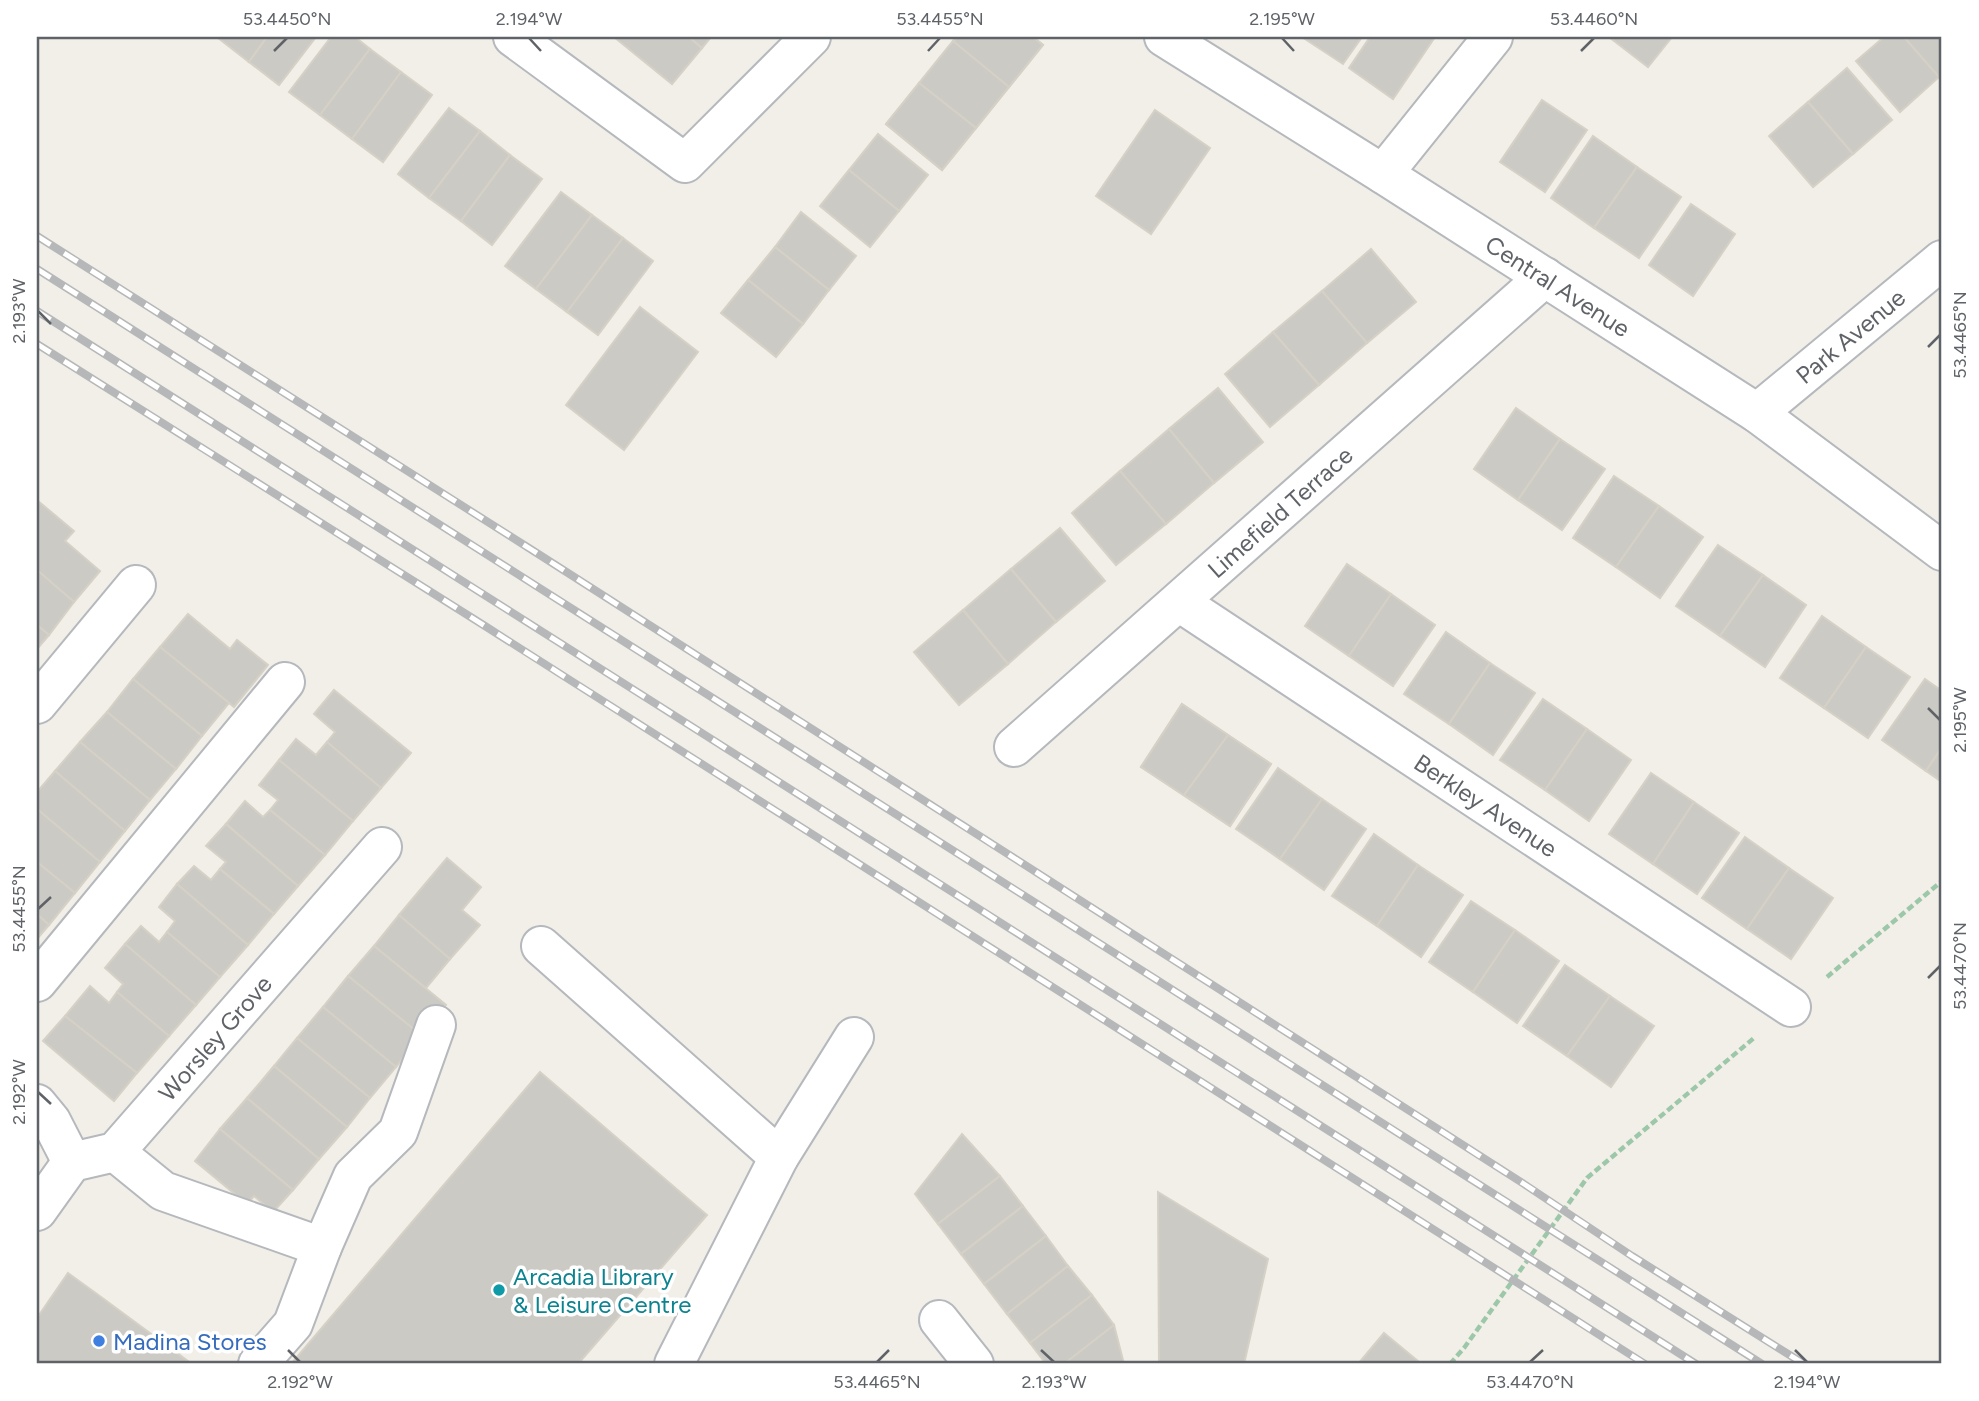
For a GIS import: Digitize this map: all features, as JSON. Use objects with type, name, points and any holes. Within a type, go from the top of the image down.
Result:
[{"type":"street","points":[[513,37],[685,163],[811,37]]},
{"type":"street","name":"Central Avenue","points":[[1164,37],[1757,413],[1942,551]]},
{"type":"street","points":[[1383,174],[1493,37]]},
{"type":"street","name":"Park Avenue","points":[[1757,413],[1942,260]]},
{"type":"street","name":"Limefield Terrace","points":[[1014,747],[1545,277]]},
{"type":"street","points":[[37,704],[136,585]]},
{"type":"street","name":"Berkley Avenue","points":[[1179,603],[1791,1007]]},
{"type":"street","points":[[37,982],[285,682]]},
{"type":"street","name":"Worsley Grove","points":[[115,1152],[382,847]]},
{"type":"street","points":[[541,946],[779,1157]]},
{"type":"street","points":[[262,1360],[293,1324],[353,1176],[398,1132],[436,1025]]},
{"type":"street","points":[[674,1364],[779,1157],[854,1037]]},
{"type":"street","points":[[37,1104],[51,1121],[72,1162]]},
{"type":"street","points":[[37,1211],[72,1162],[115,1152],[163,1191],[322,1247]]},
{"type":"street","points":[[939,1320],[974,1364]]},
{"type":"path","points":[[1450,1364],[1587,1178],[1942,881]]},
{"type":"building","points":[[219,37],[267,37],[249,62]]},
{"type":"building","points":[[267,37],[316,37],[279,85],[249,62]]},
{"type":"building","points":[[331,37],[355,37],[370,49],[320,115],[289,92]]},
{"type":"building","points":[[614,37],[689,37],[702,48],[672,84]]},
{"type":"building","points":[[689,37],[711,37],[702,48]]},
{"type":"building","points":[[957,37],[1033,37],[1043,45],[1009,87],[953,41]]},
{"type":"building","points":[[957,37],[1033,37],[1043,45],[942,170],[886,124]]},
{"type":"building","points":[[1302,37],[1362,37],[1343,64]]},
{"type":"building","points":[[1370,37],[1435,37],[1393,99],[1349,68]]},
{"type":"building","points":[[1609,37],[1672,37],[1648,67]]},
{"type":"building","points":[[1884,37],[1904,37],[1939,77],[1900,112],[1856,61]]},
{"type":"building","points":[[1904,37],[1942,37],[1942,75],[1939,77]]},
{"type":"building","points":[[953,41],[1009,87],[976,128],[919,83]]},
{"type":"building","points":[[370,49],[401,72],[352,139],[320,115]]},
{"type":"building","points":[[1847,68],[1892,120],[1853,154],[1808,102]]},
{"type":"building","points":[[401,72],[432,95],[383,162],[352,139]]},
{"type":"building","points":[[919,83],[976,128],[942,170],[886,124]]},
{"type":"building","points":[[1542,100],[1587,130],[1545,192],[1500,162]]},
{"type":"building","points":[[1808,102],[1853,154],[1813,187],[1769,136]]},
{"type":"building","points":[[449,108],[480,131],[429,198],[398,174]]},
{"type":"building","points":[[1155,110],[1210,148],[1151,234],[1096,196]]},
{"type":"building","points":[[480,131],[510,155],[461,221],[429,198]]},
{"type":"building","points":[[878,134],[928,175],[899,211],[849,170]]},
{"type":"building","points":[[1593,136],[1637,167],[1594,228],[1551,198]]},
{"type":"building","points":[[510,155],[542,179],[492,245],[461,221]]},
{"type":"building","points":[[1637,167],[1681,197],[1639,258],[1594,228]]},
{"type":"building","points":[[849,170],[899,211],[870,247],[820,206]]},
{"type":"building","points":[[561,192],[592,215],[536,289],[505,266]]},
{"type":"building","points":[[1691,204],[1735,234],[1693,296],[1649,265]]},
{"type":"building","points":[[801,212],[856,256],[829,290],[775,247]]},
{"type":"building","points":[[592,215],[623,238],[567,312],[536,289]]},
{"type":"building","points":[[623,238],[653,261],[598,335],[567,312]]},
{"type":"building","points":[[775,247],[829,290],[803,324],[748,280]]},
{"type":"building","points":[[1371,249],[1416,302],[1367,343],[1322,291]]},
{"type":"building","points":[[748,280],[803,324],[776,357],[721,313]]},
{"type":"building","points":[[1322,291],[1367,343],[1319,385],[1273,332]]},
{"type":"building","points":[[640,307],[698,352],[624,450],[566,405]]},
{"type":"building","points":[[1273,332],[1319,385],[1270,427],[1225,374]]},
{"type":"building","points":[[1218,388],[1263,442],[1214,483],[1169,429]]},
{"type":"building","points":[[1516,408],[1560,439],[1518,500],[1474,469]]},
{"type":"building","points":[[1169,429],[1214,483],[1166,524],[1120,471]]},
{"type":"building","points":[[1560,439],[1605,469],[1562,530],[1518,500]]},
{"type":"building","points":[[1120,471],[1166,524],[1116,565],[1072,513]]},
{"type":"building","points":[[1614,476],[1659,506],[1616,567],[1573,538]]},
{"type":"building","points":[[38,501],[74,531],[65,541],[100,571],[74,602],[37,570]]},
{"type":"building","points":[[1659,506],[1703,537],[1660,598],[1616,567]]},
{"type":"building","points":[[1060,528],[1105,581],[1056,622],[1011,569]]},
{"type":"building","points":[[1718,545],[1763,575],[1720,636],[1676,606]]},
{"type":"building","points":[[1347,564],[1391,594],[1349,656],[1305,626]]},
{"type":"building","points":[[1011,569],[1056,622],[1008,664],[963,610]]},
{"type":"building","points":[[37,570],[74,602],[49,635],[37,625]]},
{"type":"building","points":[[1763,575],[1806,605],[1765,667],[1720,636]]},
{"type":"building","points":[[1391,594],[1435,625],[1393,686],[1349,656]]},
{"type":"building","points":[[963,610],[1008,664],[959,705],[914,652]]},
{"type":"building","points":[[188,614],[230,649],[237,640],[268,665],[234,707],[160,647]]},
{"type":"building","points":[[1822,616],[1866,647],[1824,708],[1780,678]]},
{"type":"building","points":[[37,625],[49,635],[37,649]]},
{"type":"building","points":[[1446,632],[1490,663],[1449,724],[1404,694]]},
{"type":"building","points":[[160,647],[229,703],[202,736],[133,679]]},
{"type":"building","points":[[1866,647],[1910,677],[1868,738],[1824,708]]},
{"type":"building","points":[[1490,663],[1535,693],[1493,755],[1449,724]]},
{"type":"building","points":[[133,679],[202,736],[176,769],[107,712]]},
{"type":"building","points":[[1925,679],[1942,691],[1942,747],[1926,771],[1882,740]]},
{"type":"building","points":[[334,690],[411,753],[381,788],[327,742],[335,732],[314,714]]},
{"type":"building","points":[[1543,699],[1587,729],[1545,790],[1500,760]]},
{"type":"building","points":[[1182,704],[1228,735],[1184,795],[1141,767]]},
{"type":"building","points":[[1182,704],[1271,764],[1230,826],[1141,767]]},
{"type":"building","points":[[107,712],[176,769],[150,800],[80,742]]},
{"type":"building","points":[[1587,729],[1631,760],[1589,821],[1545,790]]},
{"type":"building","points":[[1228,735],[1271,764],[1230,826],[1184,795]]},
{"type":"building","points":[[296,739],[316,755],[327,742],[381,788],[353,821],[279,760]]},
{"type":"building","points":[[80,742],[150,800],[125,831],[55,771]]},
{"type":"building","points":[[1942,747],[1942,782],[1926,771]]},
{"type":"building","points":[[279,760],[353,821],[325,855],[270,810],[278,800],[259,785]]},
{"type":"building","points":[[1278,768],[1322,799],[1280,859],[1236,829]]},
{"type":"building","points":[[55,771],[125,831],[100,862],[37,809],[37,792]]},
{"type":"building","points":[[1651,773],[1694,802],[1653,864],[1609,834]]},
{"type":"building","points":[[1322,799],[1366,829],[1324,890],[1280,859]]},
{"type":"building","points":[[245,801],[263,817],[270,810],[325,855],[298,886],[226,824]]},
{"type":"building","points":[[1694,802],[1739,833],[1697,894],[1653,864]]},
{"type":"building","points":[[37,809],[100,862],[75,893],[37,862]]},
{"type":"building","points":[[226,824],[298,886],[274,914],[220,869],[226,862],[206,846]]},
{"type":"building","points":[[1374,834],[1418,865],[1377,926],[1332,896]]},
{"type":"building","points":[[1745,837],[1789,868],[1747,929],[1702,898]]},
{"type":"building","points":[[447,858],[481,887],[462,910],[480,925],[450,959],[399,915]]},
{"type":"building","points":[[37,862],[75,893],[49,925],[37,914]]},
{"type":"building","points":[[1418,865],[1463,895],[1421,957],[1377,926]]},
{"type":"building","points":[[194,866],[211,880],[220,869],[274,914],[248,945],[177,884]]},
{"type":"building","points":[[1789,868],[1833,898],[1791,959],[1747,929]]},
{"type":"building","points":[[177,884],[248,945],[220,977],[167,932],[175,921],[159,907]]},
{"type":"building","points":[[1471,901],[1515,930],[1473,992],[1429,962]]},
{"type":"building","points":[[37,914],[49,925],[37,939]]},
{"type":"building","points":[[399,915],[450,959],[426,988],[374,946]]},
{"type":"building","points":[[141,926],[159,942],[167,932],[220,977],[196,1005],[125,944]]},
{"type":"building","points":[[1515,930],[1559,961],[1517,1023],[1473,992]]},
{"type":"building","points":[[125,944],[196,1005],[169,1036],[117,992],[123,984],[105,968]]},
{"type":"building","points":[[374,946],[446,1005],[421,1035],[348,976]]},
{"type":"building","points":[[1565,965],[1610,996],[1567,1056],[1523,1026]]},
{"type":"building","points":[[348,976],[421,1035],[396,1067],[323,1007]]},
{"type":"building","points":[[90,986],[109,1003],[117,992],[169,1036],[137,1073],[65,1016]]},
{"type":"building","points":[[1610,996],[1654,1026],[1611,1087],[1567,1056]]},
{"type":"building","points":[[323,1007],[396,1067],[370,1098],[297,1038]]},
{"type":"building","points":[[65,1016],[137,1073],[114,1101],[43,1041]]},
{"type":"building","points":[[297,1038],[370,1098],[347,1127],[274,1066]]},
{"type":"building","points":[[274,1066],[347,1127],[319,1159],[247,1098]]},
{"type":"building","name":"Arcadia Library & Leisure Centre","points":[[540,1072],[707,1215],[578,1364],[291,1364]]},
{"type":"building","points":[[247,1098],[319,1159],[293,1190],[220,1129]]},
{"type":"building","points":[[220,1129],[293,1190],[273,1212],[254,1196],[247,1204],[195,1161]]},
{"type":"building","points":[[962,1134],[1000,1176],[938,1224],[915,1194]]},
{"type":"building","points":[[1000,1176],[1023,1206],[961,1254],[938,1224]]},
{"type":"building","points":[[1158,1192],[1268,1259],[1244,1364],[1159,1364]]},
{"type":"building","points":[[1023,1206],[1046,1236],[984,1284],[961,1254]]},
{"type":"building","points":[[1046,1236],[1068,1266],[1007,1314],[984,1284]]},
{"type":"building","points":[[1068,1266],[1092,1295],[1030,1343],[1007,1314]]},
{"type":"building","name":"Madina Stores","points":[[68,1273],[192,1364],[37,1364],[37,1318]]},
{"type":"building","points":[[1092,1295],[1114,1325],[1064,1364],[1046,1364],[1030,1343]]},
{"type":"building","points":[[1114,1325],[1124,1364],[1064,1364]]},
{"type":"building","points":[[1384,1333],[1418,1361],[1415,1364],[1358,1364]]},
{"type":"railway","points":[[37,236],[1804,1364]]},
{"type":"railway","points":[[37,269],[1762,1364]]},
{"type":"railway","points":[[37,311],[1696,1364]]},
{"type":"railway","points":[[37,344],[1645,1364]]},
{"type":"place","name":"Arcadia Library & Leisure Centre","points":[[499,1290]]},
{"type":"place","name":"Madina Stores","points":[[99,1341]]}]
